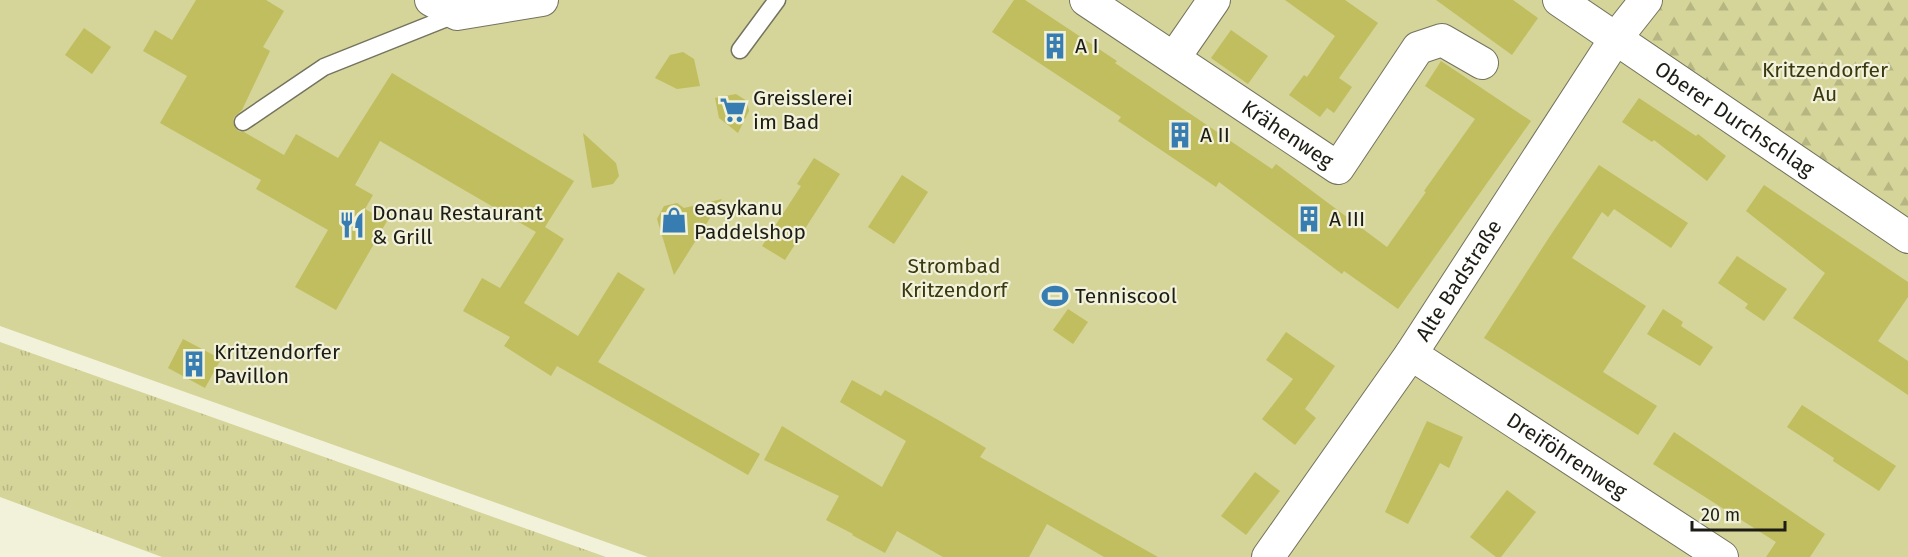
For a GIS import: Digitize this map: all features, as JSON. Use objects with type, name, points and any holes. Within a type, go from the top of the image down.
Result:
[{"type":"street","points":[[444,7],[542,0]]},
{"type":"street","name":"Krähenweg","points":[[1086,0],[1338,168],[1418,48],[1442,40],[1482,63]]},
{"type":"street","points":[[1174,58],[1214,0]]},
{"type":"street","name":"Oberer Durchschlag","points":[[1559,0],[1908,237]]},
{"type":"street","name":"Alte Badstraße","points":[[1268,557],[1411,354],[1616,38],[1646,0]]},
{"type":"street","name":"Dreiföhrenweg","points":[[1411,354],[1722,557]]},
{"type":"lane","points":[[740,50],[777,0]]},
{"type":"lane","points":[[243,122],[324,67],[444,7]]},
{"type":"green space","name":"Strombad Kritzendorf","points":[[0,0],[1648,0],[1616,38],[1908,237],[1908,557],[648,557],[0,326]]},
{"type":"green space","name":"Kritzendorfer Au","points":[[1648,0],[1908,0],[1908,237],[1616,38]]},
{"type":"green space","points":[[0,342],[606,557],[162,557],[0,497]]},
{"type":"building","points":[[196,0],[266,0],[284,11],[263,47],[270,51],[242,110],[234,117],[233,122],[238,131],[244,132],[284,155],[296,134],[338,158],[392,73],[574,181],[545,227],[564,239],[524,303],[578,336],[618,272],[645,289],[598,362],[760,454],[748,475],[557,366],[551,376],[504,346],[510,337],[463,311],[482,278],[500,288],[536,232],[380,141],[355,185],[373,195],[365,209],[387,221],[336,310],[295,287],[328,230],[256,189],[261,180],[160,123],[187,76],[143,51],[155,30],[172,40]]},
{"type":"building","points":[[1014,0],[1025,0],[1272,169],[1276,164],[1387,247],[1475,119],[1425,86],[1441,61],[1531,121],[1398,309],[1344,271],[1342,274],[1219,182],[1216,187],[1118,121],[1121,117],[992,32]]},
{"type":"building","points":[[1285,0],[1345,0],[1378,23],[1339,78],[1352,87],[1334,113],[1327,108],[1320,117],[1289,95],[1304,75],[1307,77],[1335,36]]},
{"type":"building","points":[[1436,0],[1513,0],[1538,18],[1512,55]]},
{"type":"building","points":[[84,28],[111,47],[92,74],[65,55]]},
{"type":"building","points":[[1231,30],[1268,56],[1248,84],[1211,58]]},
{"type":"building","points":[[683,52],[694,59],[700,86],[677,89],[655,78],[670,55]]},
{"type":"building","points":[[736,94],[747,101],[749,111],[738,133],[719,118],[715,98]]},
{"type":"building","points":[[1639,98],[1696,136],[1698,134],[1726,156],[1707,181],[1654,140],[1652,142],[1622,122]]},
{"type":"building","points":[[583,133],[616,163],[619,176],[613,184],[592,188]]},
{"type":"building","points":[[814,158],[840,174],[785,260],[762,246],[801,186],[797,184]]},
{"type":"building","points":[[1599,165],[1688,223],[1671,248],[1614,209],[1608,217],[1602,212],[1572,258],[1646,306],[1603,372],[1657,406],[1638,435],[1484,338]]},
{"type":"building","points":[[902,175],[928,192],[894,244],[868,227]]},
{"type":"building","points":[[1764,185],[1908,282],[1908,297],[1878,341],[1908,361],[1908,395],[1793,318],[1825,273],[1746,211]]},
{"type":"building","points":[[722,199],[674,275],[657,219],[664,206],[677,203],[684,208]]},
{"type":"building","points":[[1737,256],[1787,289],[1764,321],[1745,308],[1748,304],[1718,283]]},
{"type":"building","points":[[1068,309],[1088,322],[1073,344],[1053,330]]},
{"type":"building","points":[[1663,309],[1683,322],[1681,326],[1713,347],[1700,366],[1647,334]]},
{"type":"building","points":[[1286,332],[1335,366],[1305,409],[1316,418],[1295,445],[1262,419],[1293,379],[1266,360]]},
{"type":"building","name":"Kritzendorfer Pavillon","points":[[183,339],[221,359],[205,388],[168,368]]},
{"type":"building","points":[[852,380],[881,396],[885,390],[940,421],[986,448],[980,457],[1158,557],[1104,557],[1047,524],[1029,557],[943,557],[897,531],[885,553],[826,520],[839,496],[764,460],[782,426],[882,487],[906,441],[840,402]]},
{"type":"building","points":[[1802,405],[1896,466],[1879,491],[1787,427]]},
{"type":"building","points":[[1427,421],[1463,437],[1449,468],[1440,463],[1408,524],[1385,512]]},
{"type":"building","points":[[1674,432],[1825,534],[1810,557],[1766,557],[1776,542],[1653,464]]},
{"type":"building","points":[[1255,472],[1280,491],[1246,535],[1221,516]]},
{"type":"building","points":[[1507,490],[1536,512],[1501,557],[1496,557],[1470,537]]},
{"type":"place","name":"A I","points":[[1055,46]]},
{"type":"place","name":"Greisslerei im Bad","points":[[733,110]]},
{"type":"place","name":"A II","points":[[1180,135]]},
{"type":"place","name":"A III","points":[[1309,219]]},
{"type":"place","name":"easykanu Paddelshop","points":[[674,220]]},
{"type":"place","name":"Donau Restaurant & Grill","points":[[352,225]]},
{"type":"place","name":"Tenniscool","points":[[1055,296]]},
{"type":"place","name":"Kritzendorfer Pavillon","points":[[194,364]]}]
